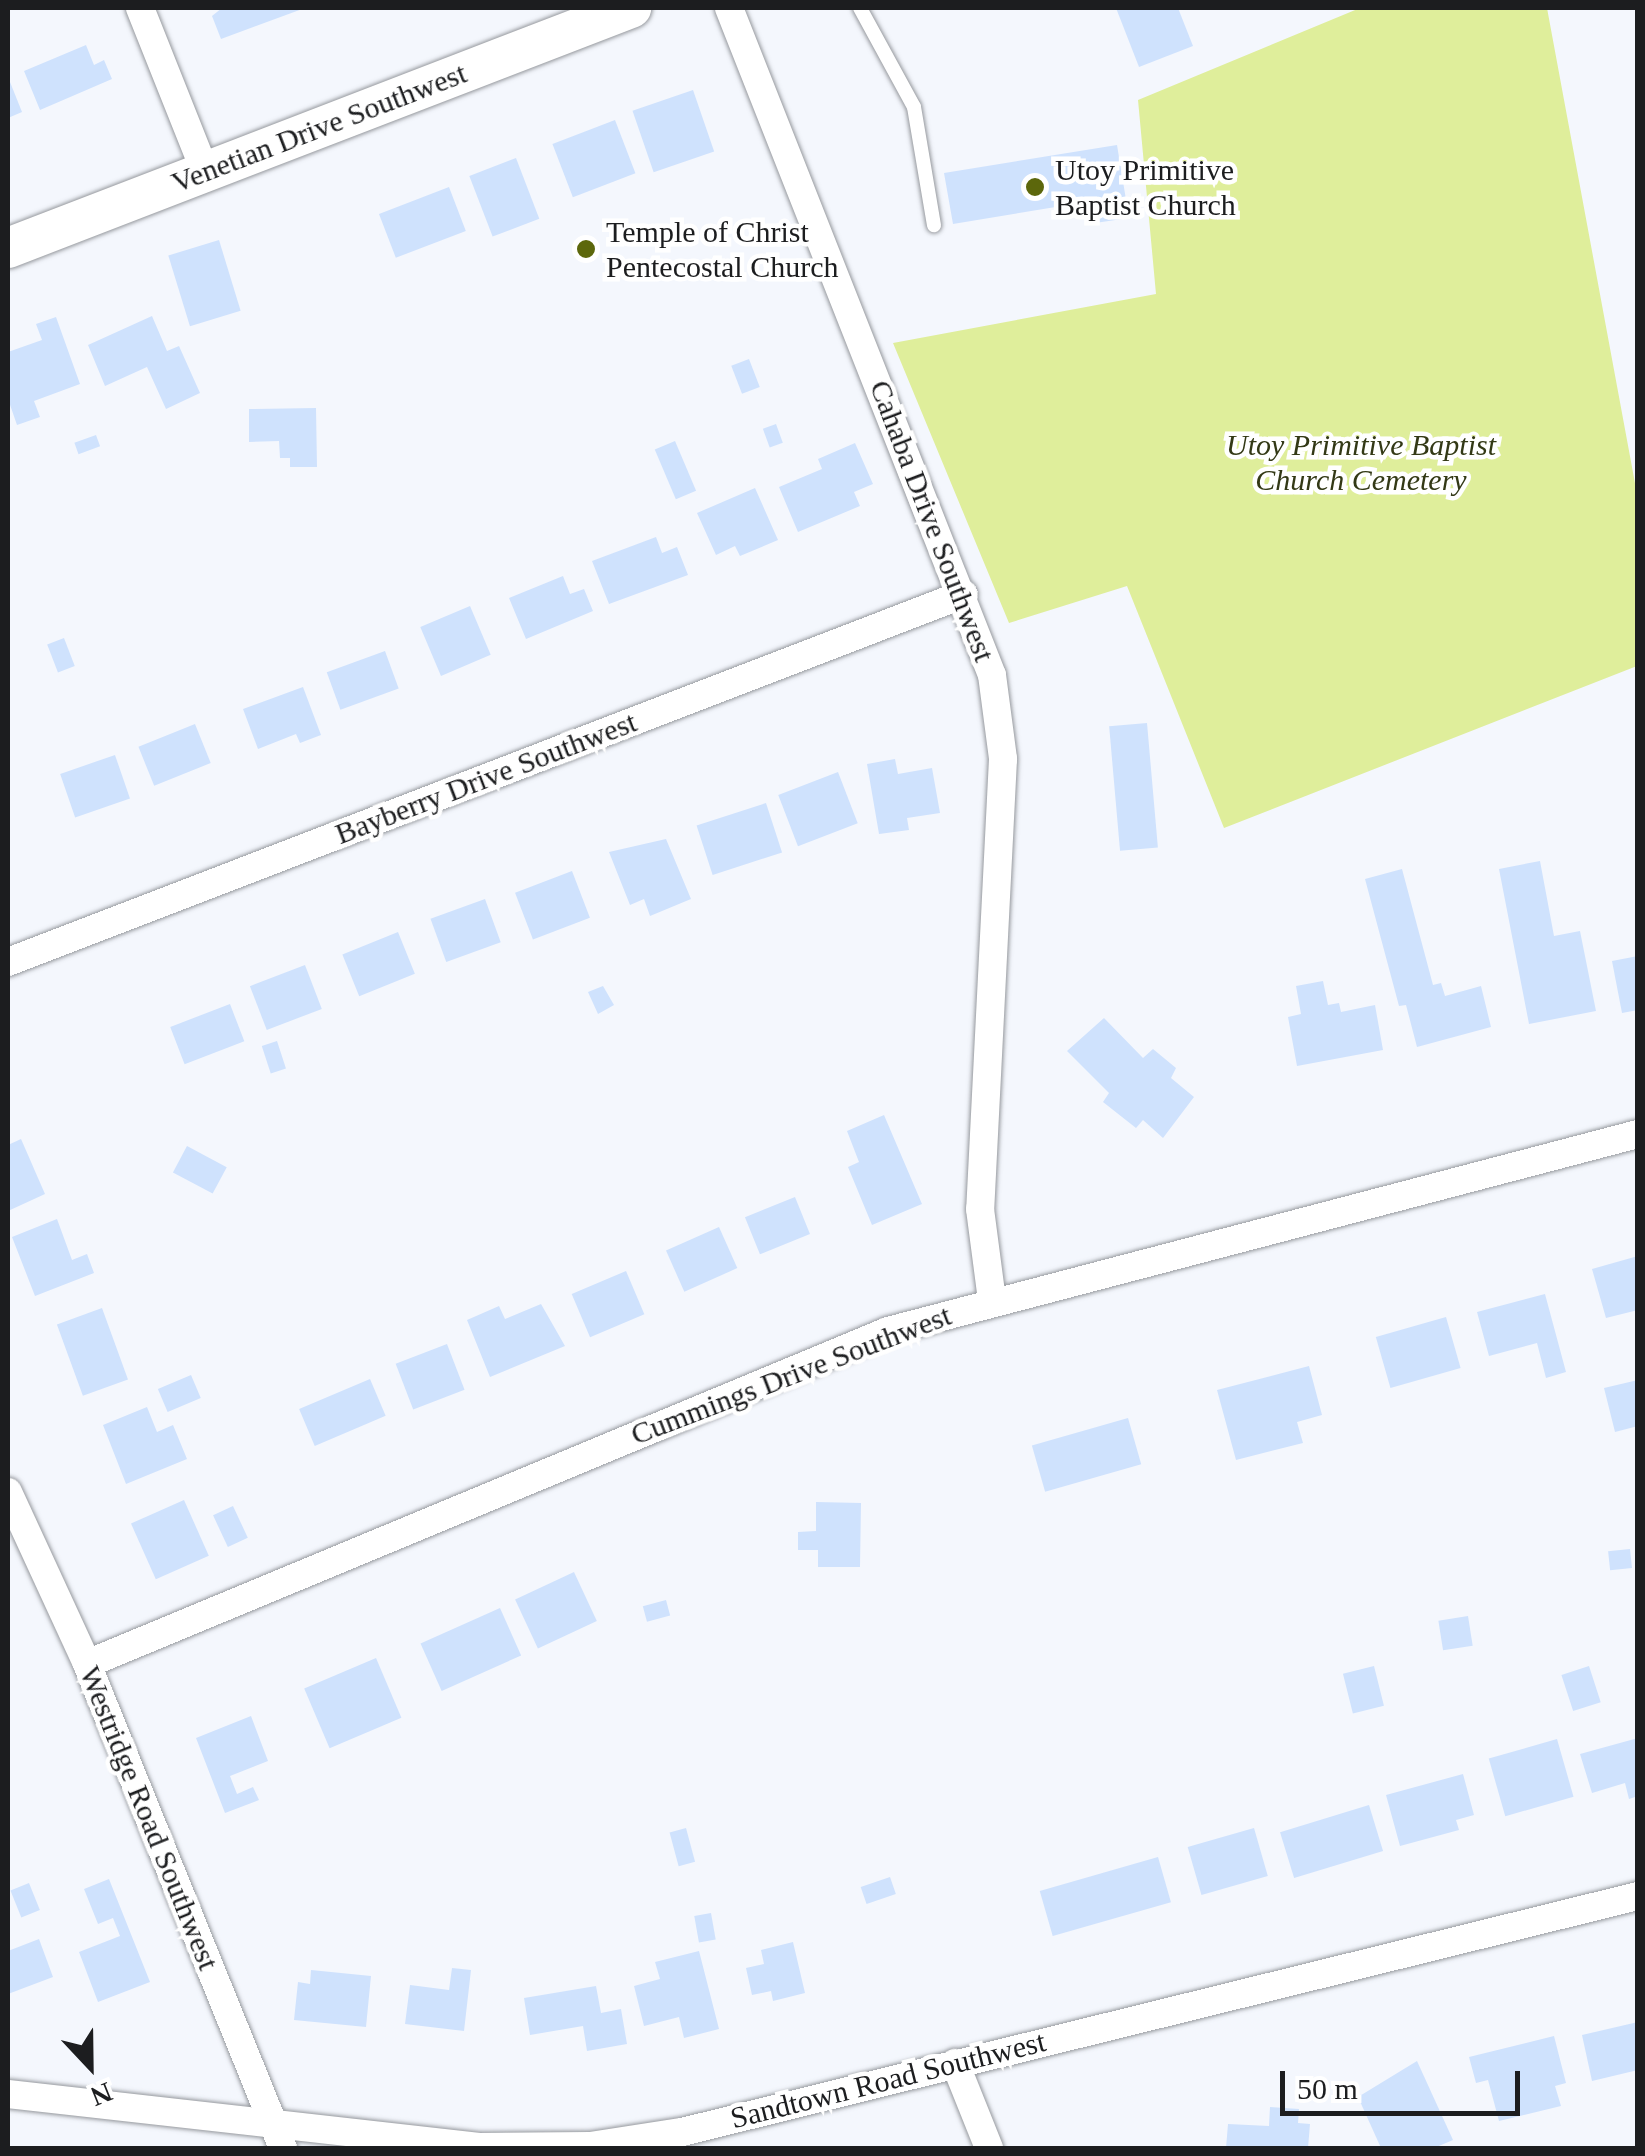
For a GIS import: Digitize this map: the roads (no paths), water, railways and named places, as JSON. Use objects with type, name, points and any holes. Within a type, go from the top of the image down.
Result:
[{"type":"street","points":[[140,8],[205,172]]},
{"type":"street","name":"Venetian Drive Southwest","points":[[8,248],[631,8]]},
{"type":"street","name":"Cahaba Drive Southwest","points":[[729,8],[964,594],[992,675],[1004,759],[980,1209],[992,1300]]},
{"type":"street","name":"Bayberry Drive Southwest","points":[[8,962],[964,594]]},
{"type":"street","name":"Cummings Drive Southwest","points":[[88,1664],[888,1330],[992,1300],[1127,1273],[1638,1134]]},
{"type":"street","name":"Westridge Road Southwest","points":[[8,1492],[88,1664],[278,2136]]},
{"type":"street","name":"Sandtown Road Southwest","points":[[8,2094],[278,2136],[479,2146],[590,2146],[682,2132],[1638,1896]]},
{"type":"street","points":[[955,2063],[989,2148]]},
{"type":"lane","points":[[860,8],[914,107],[934,225]]},
{"type":"place","name":"Utoy Primitive Baptist Church","points":[[1035,187]]},
{"type":"place","name":"Temple of Christ Pentecostal Church","points":[[586,249]]},
{"type":"park label","name":"Utoy Primitive Baptist Church Cemetery","points":[[1361,462]]}]
